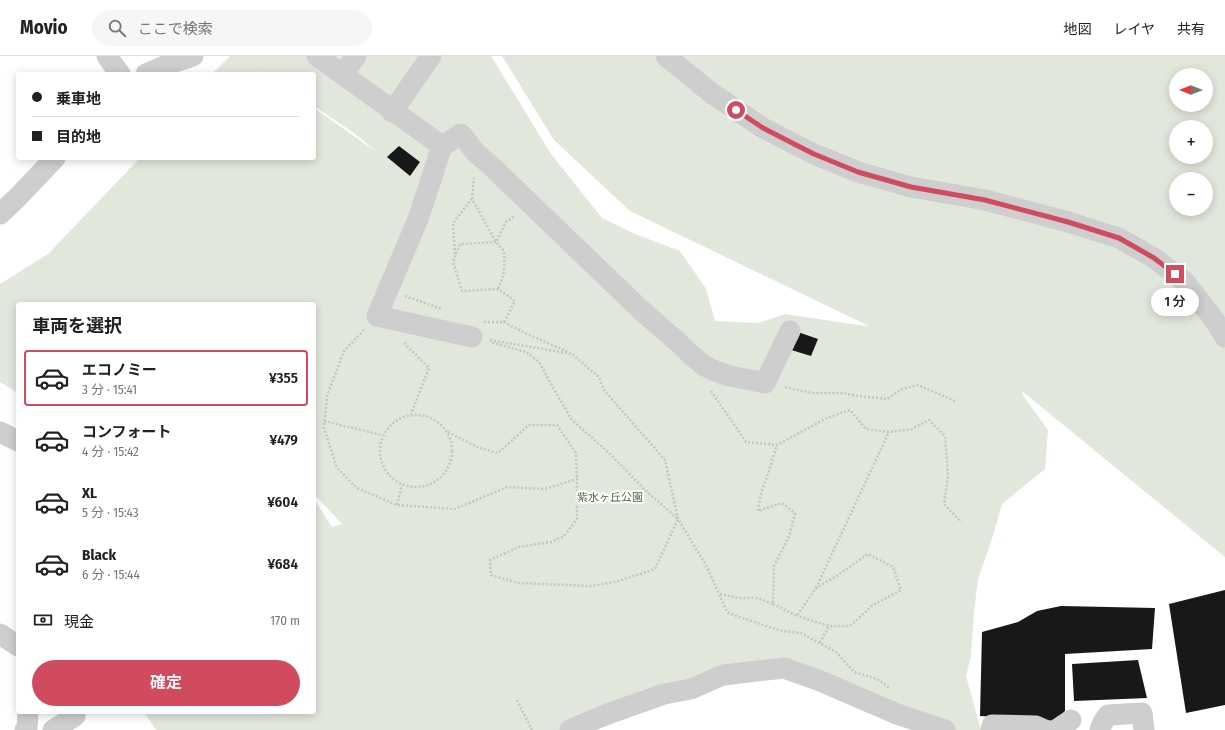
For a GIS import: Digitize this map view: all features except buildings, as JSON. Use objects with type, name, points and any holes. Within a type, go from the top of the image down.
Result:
[{"type":"street","points":[[107,56],[119,72]]},
{"type":"street","points":[[151,72],[193,56]]},
{"type":"street","points":[[317,56],[392,112],[442,146]]},
{"type":"street","points":[[343,74],[356,56]]},
{"type":"street","points":[[392,112],[431,56]]},
{"type":"street","points":[[666,56],[710,92],[763,128],[814,154],[858,172],[911,187],[985,200],[1068,222],[1119,238],[1154,258],[1185,282],[1215,321],[1225,337]]},
{"type":"street","points":[[476,330],[377,316],[418,219],[442,146],[461,134],[476,153],[641,310],[703,365],[730,376],[765,383],[790,331]]},
{"type":"street","points":[[0,214],[18,198],[52,160]]},
{"type":"street","points":[[0,432],[16,440]]},
{"type":"street","points":[[0,634],[16,645]]},
{"type":"street","points":[[570,730],[604,715],[664,694],[691,689],[723,675],[784,668],[897,714],[945,730]]},
{"type":"street","points":[[1100,730],[1108,715],[1142,713],[1144,730]]},
{"type":"street","points":[[53,730],[75,716]]},
{"type":"street","points":[[991,730],[992,725],[1036,726],[1045,730]]},
{"type":"path","points":[[455,257],[453,223],[472,199],[496,242],[504,251],[504,276],[498,289]]},
{"type":"path","points":[[496,242],[506,222],[530,204]]},
{"type":"path","points":[[496,242],[460,244],[453,262],[462,291],[498,289],[515,301],[504,322]]},
{"type":"path","points":[[388,291],[446,310]]},
{"type":"path","points":[[377,316],[344,351],[327,396],[324,421],[324,428],[337,468],[357,488],[397,505],[455,509],[507,487],[545,489],[577,479]]},
{"type":"path","points":[[447,432],[478,448],[498,453],[529,425],[557,425],[576,453],[577,519],[564,536],[551,542],[519,547],[490,560],[491,575],[518,583],[592,586],[619,581],[655,569],[678,519],[665,460],[603,389],[599,376],[572,354],[525,334],[504,322],[476,330]]},
{"type":"path","points":[[476,330],[572,354]]},
{"type":"path","points":[[476,330],[526,352],[539,362],[554,391],[572,420],[609,453],[645,490],[678,519],[706,565],[727,612],[782,631],[801,633],[836,652],[854,672],[877,679],[898,693],[897,714]]},
{"type":"path","points":[[403,342],[428,368],[411,414]]},
{"type":"path","points":[[765,383],[812,393],[843,393],[887,399],[902,389],[918,385],[955,401]]},
{"type":"path","points":[[709,388],[746,442],[777,445],[827,418],[850,410],[866,429],[889,432],[912,429],[929,420],[945,436],[948,476],[944,504],[961,522]]},
{"type":"path","points":[[411,414],[422,414],[432,418],[447,432],[452,444],[452,456],[448,468],[441,478],[430,485],[418,488],[405,486],[394,481],[386,472],[380,460],[379,448],[382,435],[390,425],[399,418],[411,414]]},
{"type":"path","points":[[324,421],[382,435]]},
{"type":"path","points":[[797,616],[815,589],[889,432]]},
{"type":"path","points":[[773,604],[774,566],[789,536],[795,513],[782,503],[758,511],[761,493],[777,445]]},
{"type":"path","points":[[397,505],[402,485]]},
{"type":"path","points":[[720,594],[738,598],[758,598],[797,616],[829,626],[850,626],[873,605],[901,590],[893,567],[868,554],[815,589]]},
{"type":"path","points":[[820,643],[829,626]]},
{"type":"path","points":[[516,700],[532,730]]},
{"type":"green space","name":"紫水ヶ丘公園","points":[[230,56],[491,56],[551,154],[602,218],[635,234],[680,251],[706,289],[715,321],[758,323],[785,314],[869,326],[630,211],[554,140],[502,56],[1225,56],[1225,557],[1022,391],[1024,397],[1048,430],[1045,469],[1002,504],[978,579],[971,656],[966,676],[981,730],[945,730],[784,668],[570,730],[156,730],[145,714],[316,714],[316,502],[332,527],[342,524],[316,496],[316,302],[16,302],[16,392],[0,382],[0,284],[48,254],[138,160],[316,160],[316,109],[378,153],[354,133],[316,107],[316,72],[214,72]]},
{"type":"route","points":[[736,110],[763,128],[802,148],[858,172],[911,187],[985,200],[1068,222],[1119,238],[1154,258],[1175,274]]}]
